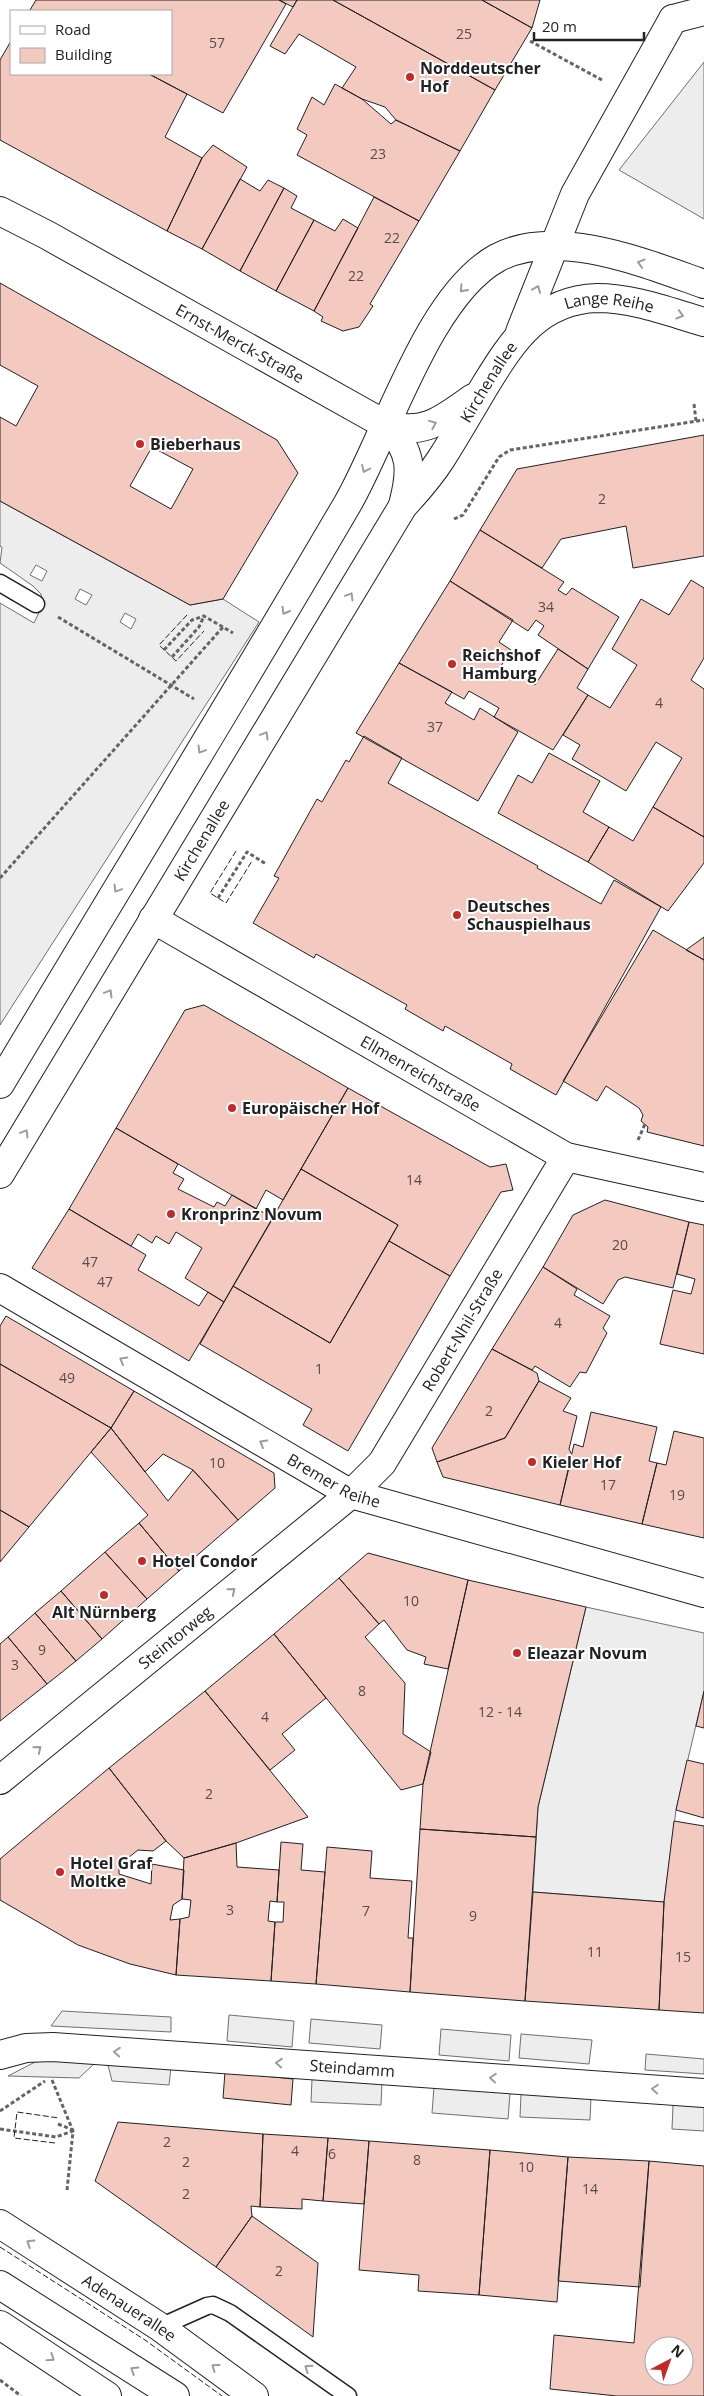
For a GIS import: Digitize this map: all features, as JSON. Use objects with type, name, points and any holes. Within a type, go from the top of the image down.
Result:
[{"type":"street","points":[[669,9],[704,10]]},
{"type":"street","name":"Kirchenallee","points":[[0,1174],[403,506],[440,461],[481,392],[520,332],[574,194],[630,96],[669,9]]},
{"type":"street","name":"Ernst-Merck-Straße","points":[[0,211],[64,244],[386,425],[411,429],[432,425],[481,392]]},
{"type":"street","points":[[0,1084],[262,650],[354,493],[430,334],[454,298],[478,271],[499,257],[522,249],[554,246],[596,251],[645,263],[704,284]]},
{"type":"street","name":"Lange Reihe","points":[[520,332],[559,306],[577,300],[597,298],[639,304],[704,322]]},
{"type":"street","name":"Kirchenallee","points":[[386,425],[398,437],[408,458],[410,472],[403,506]]},
{"type":"street","name":"Ellmenreichstraße","points":[[153,919],[566,1157],[704,1187]]},
{"type":"street","name":"Robert-Nhil-Straße","points":[[351,1494],[382,1463],[566,1157]]},
{"type":"street","name":"Bremer Reihe","points":[[0,1288],[351,1494],[704,1593]]},
{"type":"street","name":"Steintorweg","points":[[0,1780],[351,1494]]},
{"type":"street","name":"Steindamm","points":[[0,2055],[26,2048],[53,2047],[704,2093]]},
{"type":"street","name":"Adenauerallee","points":[[0,2224],[160,2327],[254,2396]]},
{"type":"street","points":[[0,2285],[176,2396]]},
{"type":"street","points":[[0,2325],[107,2396]]},
{"type":"lane","points":[[0,583],[36,604]]},
{"type":"lane","points":[[160,2327],[213,2305],[230,2313],[348,2396]]},
{"type":"path","points":[[530,41],[630,96]]},
{"type":"path","points":[[694,404],[696,421]]},
{"type":"path","points":[[454,519],[463,515],[499,457],[510,450],[704,420]]},
{"type":"path","points":[[36,604],[221,716]]},
{"type":"path","points":[[164,650],[192,620],[204,616],[262,650]]},
{"type":"path","points":[[172,657],[199,627],[204,616]]},
{"type":"path","points":[[0,878],[223,627]]},
{"type":"path","points":[[218,898],[247,852],[266,864]]},
{"type":"path","points":[[0,2111],[51,2078],[73,2130],[67,2190]]},
{"type":"path","points":[[58,2124],[73,2130]]},
{"type":"path","points":[[0,2130],[56,2137],[73,2130]]},
{"type":"path","points":[[0,2380],[21,2396]]},
{"type":"shaded area","points":[[704,62],[704,219],[619,170]]},
{"type":"shaded area","points":[[0,501],[190,605],[223,599],[259,622],[0,1025],[0,603],[34,623],[43,604],[41,594],[33,586],[0,563],[2,547],[0,546]],"holes":[[[36,565],[47,571],[42,581],[30,575]],[[80,589],[92,595],[86,605],[75,599]],[[125,613],[136,619],[131,629],[120,622]]]},
{"type":"shaded area","points":[[586,1607],[704,1633],[704,1691],[676,1810],[664,1902],[533,1892],[538,1807]]},
{"type":"shaded area","points":[[62,2011],[171,2017],[171,2032],[51,2026]]},
{"type":"shaded area","points":[[229,2015],[294,2021],[292,2047],[227,2041]]},
{"type":"shaded area","points":[[311,2019],[382,2025],[380,2049],[309,2043]]},
{"type":"shaded area","points":[[441,2029],[511,2035],[509,2061],[439,2055]]},
{"type":"shaded area","points":[[521,2034],[592,2040],[589,2064],[519,2058]]},
{"type":"shaded area","points":[[646,2054],[704,2059],[704,2074],[645,2070]]},
{"type":"shaded area","points":[[52,2060],[95,2063],[79,2078],[8,2076],[35,2062]]},
{"type":"shaded area","points":[[108,2065],[171,2067],[169,2085],[112,2081]]},
{"type":"shaded area","points":[[312,2079],[382,2082],[381,2105],[311,2102]]},
{"type":"shaded area","points":[[434,2087],[510,2093],[508,2119],[432,2113]]},
{"type":"shaded area","points":[[521,2094],[591,2097],[590,2120],[520,2117]]},
{"type":"shaded area","points":[[673,2105],[704,2107],[704,2131],[672,2129]]},
{"type":"building","points":[[36,0],[279,0],[286,4],[223,113],[151,75],[172,75],[172,10],[30,10]]},
{"type":"building","points":[[279,0],[297,0],[293,7]]},
{"type":"building","name":"Norddeutscher Hof","points":[[297,0],[333,0],[495,90],[460,151],[396,120],[385,107],[362,99],[342,88],[356,67],[299,34],[285,54],[270,46]]},
{"type":"building","points":[[333,0],[482,0],[532,28],[495,90]]},
{"type":"building","points":[[482,0],[540,0],[532,28]]},
{"type":"building","points":[[10,43],[10,75],[151,75],[187,94],[165,137],[202,158],[167,231],[0,140],[0,60]]},
{"type":"building","points":[[335,84],[362,99],[391,124],[396,120],[460,151],[419,221],[297,155],[307,135],[297,129],[312,97],[324,105]]},
{"type":"building","points":[[213,145],[247,167],[202,249],[167,231],[202,158]]},
{"type":"building","points":[[240,179],[260,191],[268,180],[284,188],[240,271],[202,249]]},
{"type":"building","points":[[284,188],[297,196],[291,208],[314,220],[276,291],[240,271]]},
{"type":"building","points":[[374,197],[419,221],[370,304],[373,306],[359,327],[343,331],[321,321],[323,317],[314,311]]},
{"type":"building","points":[[343,219],[358,228],[314,311],[276,291],[314,220],[335,231]]},
{"type":"building","name":"Bieberhaus","points":[[0,283],[277,440],[298,473],[223,599],[190,605],[0,501],[0,417],[16,426],[38,386],[0,365]],"holes":[[[152,447],[193,469],[171,509],[130,486]]]},
{"type":"building","points":[[704,435],[704,556],[633,568],[626,526],[561,539],[542,568],[480,530],[517,469]]},
{"type":"building","points":[[480,530],[564,582],[558,590],[566,595],[572,588],[619,617],[588,669],[538,635],[544,626],[536,620],[528,631],[450,581]]},
{"type":"building","points":[[691,580],[704,588],[704,658],[691,680],[704,689],[704,837],[653,807],[682,758],[656,742],[626,791],[572,759],[580,745],[563,735],[588,695],[610,708],[637,665],[612,649],[641,599],[669,615]]},
{"type":"building","name":"Reichshof Hamburg","points":[[450,581],[513,620],[499,642],[511,650],[501,666],[535,685],[558,649],[588,669],[577,688],[588,695],[553,750],[494,717],[499,708],[469,691],[464,699],[399,663]]},
{"type":"building","points":[[399,663],[452,692],[445,703],[474,720],[480,708],[518,732],[478,801],[356,733]]},
{"type":"building","name":"Deutsches Schauspielhaus","points":[[364,736],[402,758],[388,783],[538,866],[537,868],[601,904],[614,880],[661,907],[556,1095],[510,1069],[512,1064],[445,1026],[443,1031],[405,1009],[407,1005],[316,954],[314,958],[253,923],[279,878],[274,876],[317,799],[322,802],[346,760],[349,762]]},
{"type":"building","points":[[549,753],[600,781],[583,812],[609,827],[588,862],[498,813],[518,775],[532,783]]},
{"type":"building","points":[[653,807],[704,837],[704,863],[668,911],[588,862],[609,827],[633,841]]},
{"type":"building","points":[[653,930],[704,960],[704,1146],[647,1132],[648,1127],[641,1121],[643,1115],[639,1108],[606,1086],[597,1101],[563,1081]]},
{"type":"building","points":[[704,937],[704,960],[686,950]]},
{"type":"building","name":"Europäischer Hof","points":[[204,1005],[348,1088],[283,1200],[266,1190],[256,1209],[116,1128],[185,1010]]},
{"type":"building","points":[[348,1088],[490,1167],[506,1164],[513,1190],[501,1192],[450,1276],[389,1241],[398,1225],[301,1169]]},
{"type":"building","name":"Kronprinz Novum","points":[[116,1128],[178,1164],[173,1173],[184,1179],[178,1189],[214,1207],[217,1202],[225,1206],[232,1195],[273,1218],[224,1302],[185,1278],[202,1248],[176,1232],[169,1244],[156,1236],[152,1243],[138,1234],[131,1246],[69,1209]]},
{"type":"building","points":[[301,1169],[398,1225],[330,1343],[233,1286]]},
{"type":"building","points":[[605,1200],[689,1222],[673,1288],[625,1277],[618,1280],[603,1304],[543,1267],[573,1215]]},
{"type":"building","points":[[69,1209],[146,1255],[138,1270],[199,1306],[208,1292],[224,1302],[189,1361],[32,1268]]},
{"type":"building","points":[[689,1222],[704,1225],[704,1354],[660,1344],[673,1290],[691,1294],[695,1279],[677,1274]]},
{"type":"building","points":[[389,1241],[450,1276],[348,1451],[303,1425],[312,1409],[200,1344],[233,1286],[330,1343]]},
{"type":"building","points":[[543,1267],[577,1289],[574,1295],[610,1316],[603,1328],[607,1333],[586,1373],[580,1372],[570,1387],[535,1366],[532,1370],[492,1349]]},
{"type":"building","points":[[6,1316],[134,1391],[111,1428],[0,1364],[0,1326]]},
{"type":"building","points":[[492,1349],[537,1373],[539,1381],[505,1438],[437,1462],[432,1448]]},
{"type":"building","points":[[0,1364],[111,1428],[29,1527],[0,1510]]},
{"type":"building","points":[[539,1381],[571,1398],[563,1411],[577,1416],[569,1449],[572,1455],[560,1505],[443,1477],[437,1462],[505,1438]]},
{"type":"building","points":[[134,1391],[274,1473],[275,1488],[238,1520],[193,1470],[163,1454],[145,1472],[111,1428]]},
{"type":"building","points":[[591,1412],[657,1427],[649,1461],[657,1463],[642,1524],[560,1505],[574,1444],[583,1447]]},
{"type":"building","points":[[111,1428],[168,1501],[193,1470],[238,1520],[179,1571],[139,1523],[148,1515],[91,1452]]},
{"type":"building","points":[[674,1431],[704,1438],[704,1538],[642,1524],[657,1463],[666,1465]]},
{"type":"building","points":[[0,1510],[29,1527],[0,1562]]},
{"type":"building","name":"Hotel Condor","points":[[139,1523],[179,1571],[147,1599],[105,1552]]},
{"type":"building","name":"Alt Nürnberg","points":[[105,1552],[147,1599],[102,1639],[61,1591]]},
{"type":"building","points":[[368,1553],[468,1580],[448,1669],[424,1664],[426,1657],[407,1650],[384,1620],[379,1624],[339,1578]]},
{"type":"building","points":[[339,1578],[379,1624],[365,1637],[405,1683],[403,1734],[431,1752],[423,1784],[401,1790],[274,1634]]},
{"type":"building","points":[[468,1580],[586,1607],[538,1807],[536,1837],[420,1829],[423,1784]]},
{"type":"building","points":[[61,1591],[102,1639],[76,1661],[35,1613]]},
{"type":"building","points":[[35,1613],[76,1661],[47,1684],[8,1637]]},
{"type":"building","points":[[274,1634],[326,1698],[282,1734],[295,1750],[270,1770],[205,1691]]},
{"type":"building","points":[[8,1637],[47,1684],[0,1721],[0,1644]]},
{"type":"building","points":[[205,1691],[308,1817],[236,1843],[184,1858],[166,1841],[109,1768]]},
{"type":"building","points":[[704,1691],[704,1728],[696,1726]]},
{"type":"building","points":[[687,1760],[704,1764],[704,1818],[676,1810]]},
{"type":"building","name":"Hotel Graf Moltke","points":[[109,1768],[166,1841],[153,1851],[138,1850],[119,1865],[119,1874],[151,1884],[152,1864],[184,1870],[182,1899],[173,1905],[170,1920],[180,1919],[176,1975],[130,1964],[78,1945],[0,1900],[0,1859]]},
{"type":"building","points":[[674,1821],[704,1826],[704,2013],[659,2010],[664,1902]]},
{"type":"building","points":[[420,1829],[536,1837],[525,2001],[410,1992]]},
{"type":"building","points":[[281,1842],[303,1844],[301,1870],[325,1872],[316,1984],[271,1981],[275,1922],[283,1922],[284,1902],[277,1902]]},
{"type":"building","points":[[236,1843],[237,1867],[279,1870],[277,1902],[270,1901],[268,1921],[275,1922],[271,1981],[176,1975],[180,1919],[189,1917],[191,1900],[182,1899],[184,1858]]},
{"type":"building","points":[[327,1847],[372,1851],[370,1878],[412,1881],[408,1938],[413,1938],[410,1992],[316,1984]]},
{"type":"building","points":[[533,1892],[664,1902],[659,2010],[525,2001]]},
{"type":"building","points":[[225,2072],[293,2079],[291,2105],[223,2098]]},
{"type":"building","points":[[118,2122],[263,2134],[260,2207],[251,2206],[252,2216],[216,2267],[95,2181]]},
{"type":"building","points":[[263,2134],[328,2138],[323,2201],[302,2199],[302,2209],[260,2207]]},
{"type":"building","points":[[328,2138],[369,2141],[364,2204],[323,2201]]},
{"type":"building","points":[[369,2141],[490,2150],[479,2295],[418,2291],[419,2275],[359,2270]]},
{"type":"building","points":[[490,2150],[568,2157],[557,2302],[479,2295]]},
{"type":"building","points":[[568,2157],[649,2161],[640,2287],[558,2281]]},
{"type":"building","points":[[649,2161],[704,2166],[704,2396],[617,2396],[550,2389],[554,2335],[634,2343]]},
{"type":"building","points":[[252,2216],[318,2263],[313,2337],[216,2267]]},
{"type":"fence","points":[[187,615],[159,645],[176,661],[204,631]]},
{"type":"fence","points":[[236,851],[210,893],[226,903],[252,861]]},
{"type":"fence","points":[[55,2143],[14,2138],[17,2112],[59,2118]]},
{"type":"fence","points":[[0,2247],[145,2340],[222,2396]]},
{"type":"place","name":"Norddeutscher Hof","points":[[410,77]]},
{"type":"place","name":"Bieberhaus","points":[[140,444]]},
{"type":"place","name":"Reichshof Hamburg","points":[[452,664]]},
{"type":"place","name":"Deutsches Schauspielhaus","points":[[457,915]]},
{"type":"place","name":"Europäischer Hof","points":[[232,1108]]},
{"type":"place","name":"Kronprinz Novum","points":[[171,1214]]},
{"type":"place","name":"Kieler Hof","points":[[532,1462]]},
{"type":"place","name":"Hotel Condor","points":[[142,1561]]},
{"type":"place","name":"Alt Nürnberg","points":[[104,1595]]},
{"type":"place","name":"Eleazar Novum","points":[[517,1653]]},
{"type":"place","name":"Hotel Graf Moltke","points":[[60,1872]]}]
